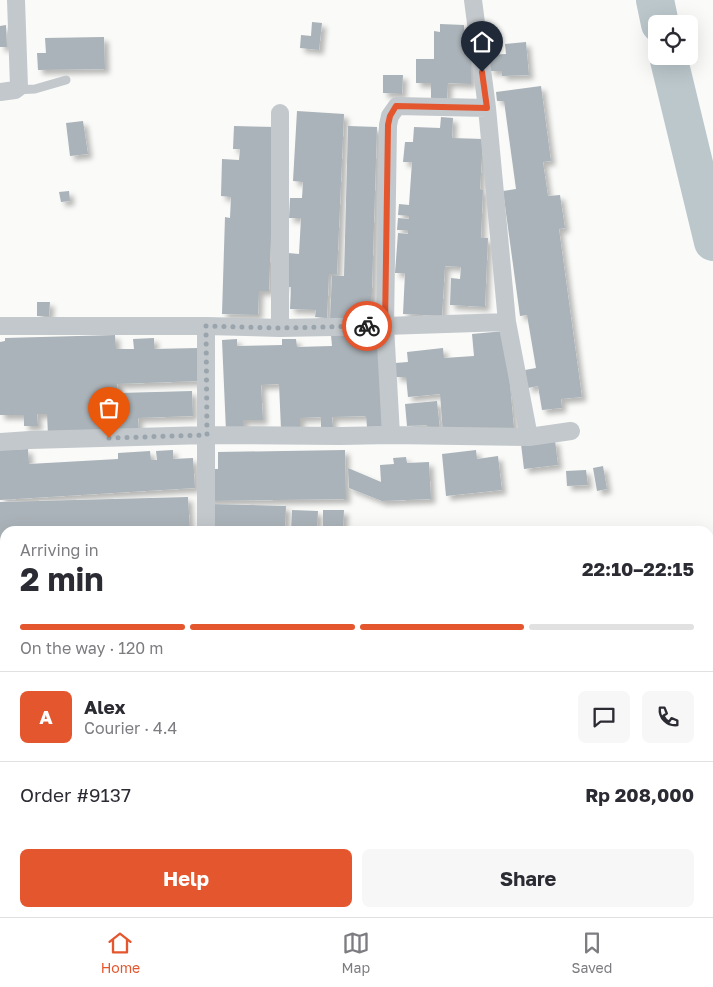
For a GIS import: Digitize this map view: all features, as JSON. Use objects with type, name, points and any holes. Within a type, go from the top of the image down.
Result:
[{"type":"street","points":[[8,91],[19,86],[16,0]]},
{"type":"street","points":[[473,0],[487,108],[507,322],[530,436]]},
{"type":"street","points":[[391,435],[385,326],[388,125],[390,116],[396,106],[487,108]]},
{"type":"street","points":[[280,113],[280,328]]},
{"type":"street","points":[[0,326],[280,328],[507,322]]},
{"type":"street","points":[[206,326],[206,526]]},
{"type":"street","points":[[0,442],[207,435],[530,436],[571,431]]},
{"type":"lane","points":[[8,91],[35,89],[66,80]]},
{"type":"building","points":[[312,22],[322,23],[319,50],[300,48],[301,35],[311,36]]},
{"type":"building","points":[[440,24],[464,25],[464,32],[471,32],[471,84],[448,83],[447,99],[431,98],[431,83],[416,83],[416,59],[434,59],[434,31],[440,32]]},
{"type":"building","points":[[6,25],[7,47],[0,47],[0,26]]},
{"type":"building","points":[[104,37],[105,69],[38,70],[37,53],[46,53],[45,38]]},
{"type":"building","points":[[526,42],[529,75],[502,76],[502,71],[490,71],[488,55],[506,54],[505,44]]},
{"type":"building","points":[[383,75],[403,75],[402,94],[383,93]]},
{"type":"building","points":[[541,86],[551,161],[543,162],[548,196],[560,195],[565,228],[559,229],[582,397],[561,399],[562,408],[542,410],[538,386],[528,388],[525,370],[536,368],[527,315],[520,316],[503,191],[516,189],[504,101],[497,101],[496,92]]},
{"type":"building","points":[[297,111],[344,114],[337,274],[329,274],[327,318],[315,317],[316,310],[290,309],[291,287],[286,287],[288,253],[299,254],[301,218],[289,218],[290,198],[302,198],[303,182],[293,181]]},
{"type":"building","points":[[441,117],[453,118],[452,138],[483,139],[480,190],[483,190],[481,238],[488,238],[485,307],[450,305],[451,278],[460,279],[461,267],[445,266],[442,316],[403,314],[405,273],[395,273],[398,233],[408,234],[408,230],[397,230],[398,218],[409,219],[409,216],[398,215],[399,204],[409,205],[412,162],[403,162],[405,142],[413,142],[414,127],[440,128]]},
{"type":"building","points":[[83,121],[88,154],[70,156],[66,123]]},
{"type":"building","points":[[234,126],[275,127],[269,291],[259,291],[258,315],[222,314],[225,217],[230,218],[231,197],[221,196],[222,159],[239,160],[240,149],[233,149]]},
{"type":"building","points":[[348,126],[377,127],[371,321],[330,320],[332,275],[344,276]]},
{"type":"building","points":[[69,191],[70,201],[61,202],[59,192]]},
{"type":"building","points":[[37,302],[50,302],[49,316],[37,316]]},
{"type":"building","points":[[505,331],[514,428],[443,434],[440,394],[408,397],[406,377],[396,377],[395,363],[408,362],[407,352],[443,348],[444,358],[474,356],[472,334]]},
{"type":"building","points":[[362,334],[362,339],[378,338],[382,426],[367,427],[366,416],[332,417],[333,428],[321,429],[321,417],[300,418],[300,429],[281,429],[279,384],[261,385],[263,420],[243,420],[243,430],[226,431],[222,340],[237,339],[237,346],[282,345],[282,339],[296,339],[297,347],[332,346],[331,335]]},
{"type":"building","points":[[115,335],[116,349],[134,349],[133,339],[154,338],[154,349],[198,348],[200,381],[117,384],[118,393],[192,391],[193,416],[138,418],[139,432],[48,435],[47,414],[37,414],[38,426],[24,426],[24,415],[0,415],[0,342],[5,341],[5,338]]},
{"type":"building","points":[[437,401],[440,430],[428,431],[427,425],[407,426],[405,404]]},
{"type":"building","points":[[555,440],[558,465],[524,469],[521,444]]},
{"type":"building","points":[[28,449],[29,464],[118,459],[118,453],[150,451],[151,460],[157,460],[156,451],[173,450],[173,459],[193,458],[195,488],[0,500],[0,450]]},
{"type":"building","points":[[345,450],[346,499],[207,501],[207,469],[218,469],[218,452]]},
{"type":"building","points":[[476,450],[477,459],[498,456],[502,490],[446,496],[442,454]]},
{"type":"building","points":[[406,457],[407,463],[429,462],[431,499],[382,501],[349,488],[348,468],[381,482],[380,465],[394,464],[393,458]]},
{"type":"building","points":[[603,466],[607,489],[597,491],[593,468]]},
{"type":"building","points":[[586,470],[588,485],[567,486],[566,471]]},
{"type":"building","points":[[188,497],[190,526],[0,526],[0,502]]},
{"type":"building","points":[[208,504],[286,506],[285,526],[207,526]]},
{"type":"building","points":[[292,510],[318,511],[317,526],[291,526]]},
{"type":"building","points":[[323,510],[344,510],[343,526],[323,526]]},
{"type":"waterway","points":[[655,0],[658,15]]},
{"type":"waterway","points":[[670,65],[713,242]]},
{"type":"way so far","points":[[109,438],[207,435],[206,326],[280,328],[367,326]]},
{"type":"route","points":[[367,326],[385,326],[388,125],[390,116],[396,106],[487,108],[482,72]]}]
